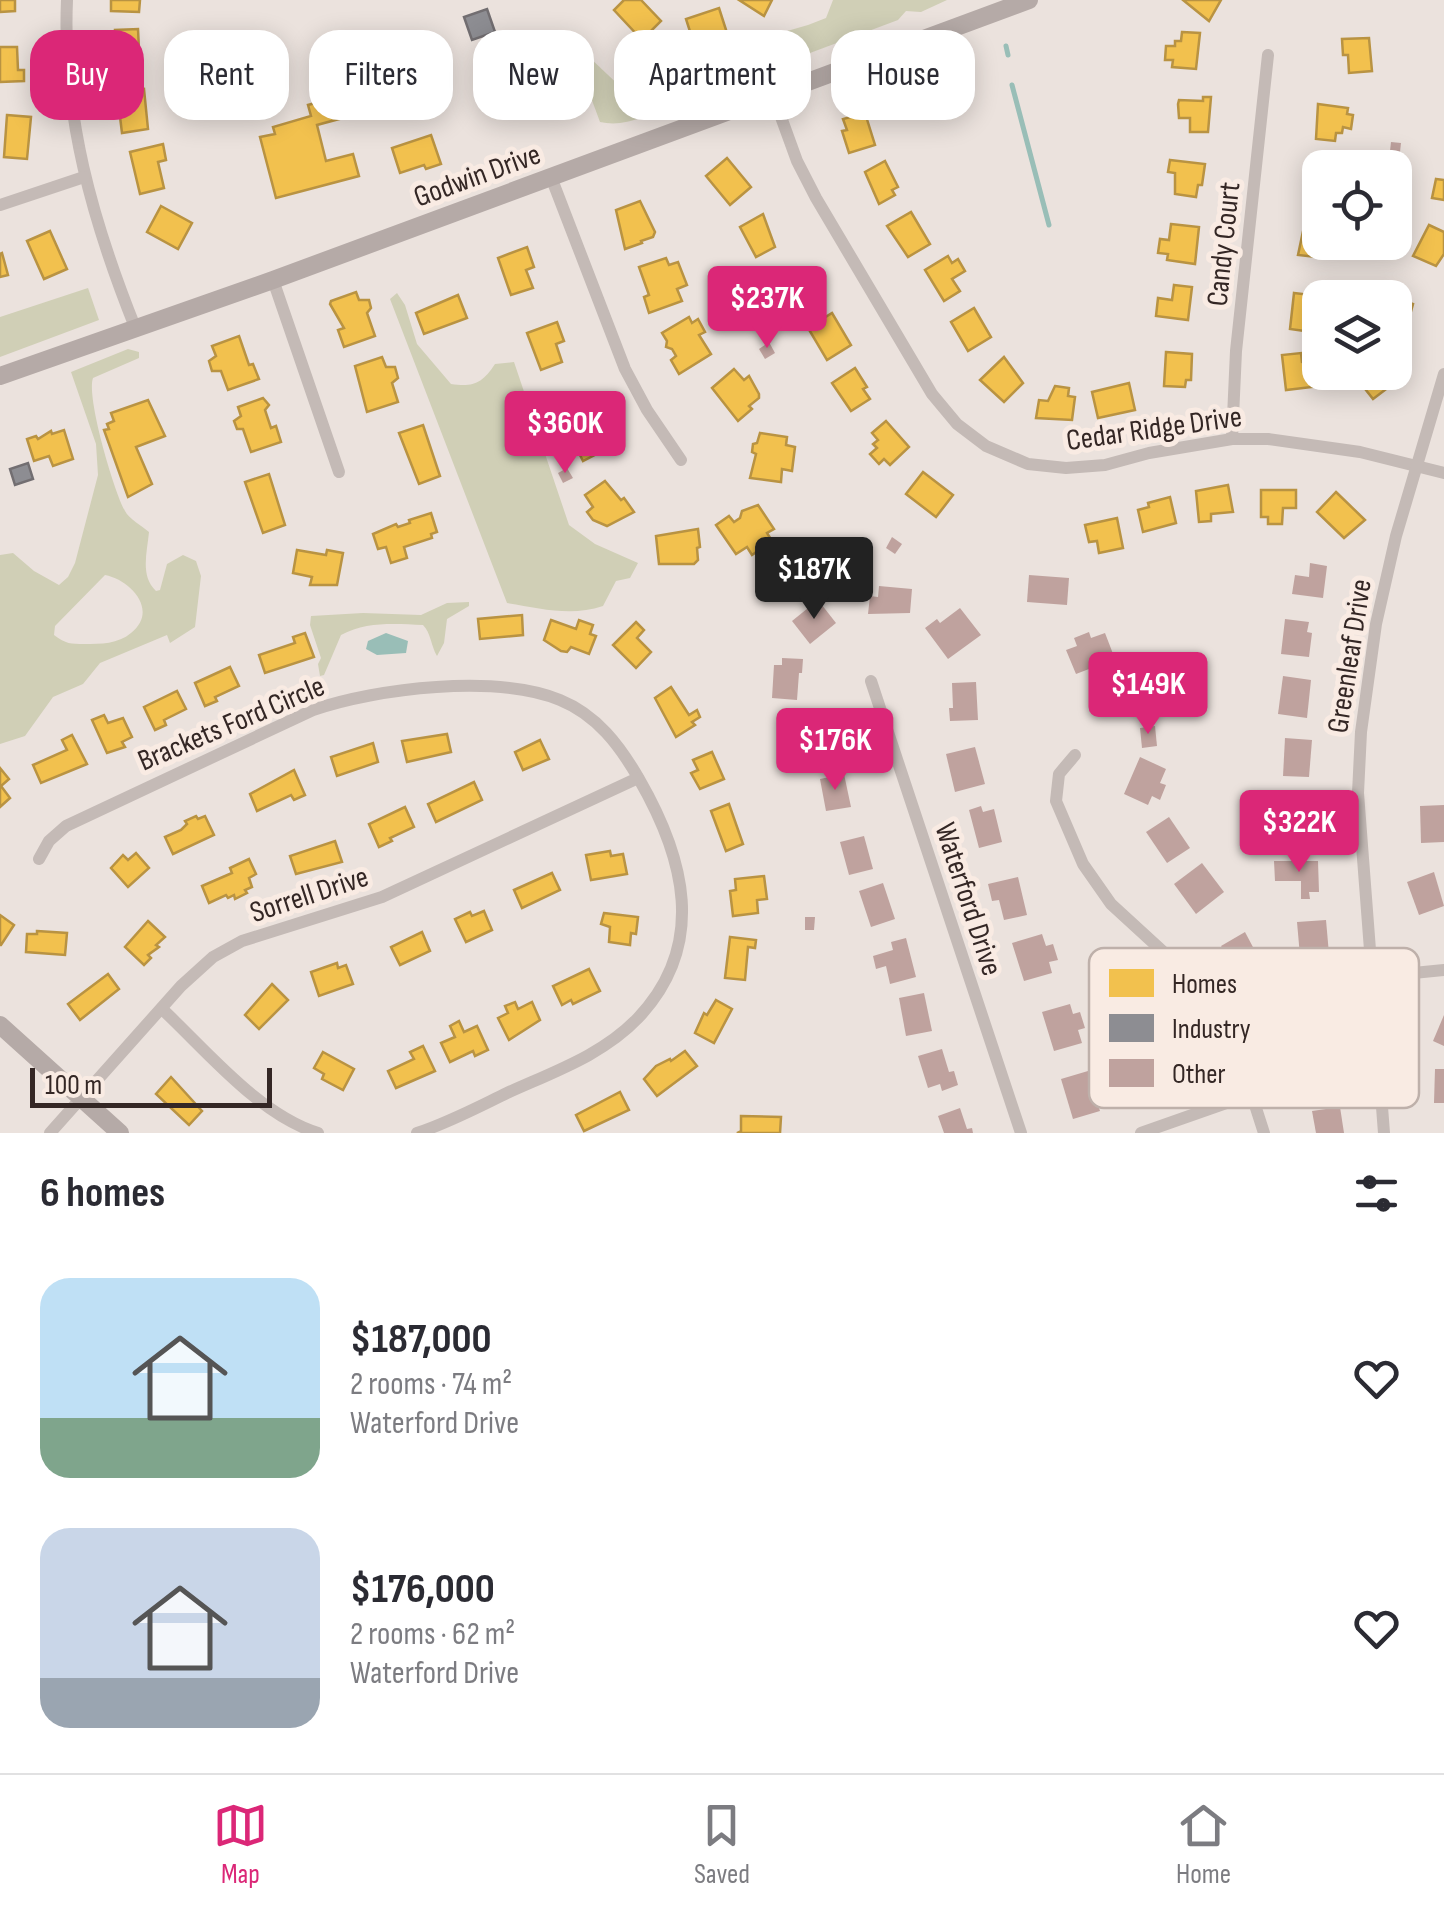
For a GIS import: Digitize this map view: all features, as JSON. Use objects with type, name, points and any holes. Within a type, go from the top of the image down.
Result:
[{"type":"street","points":[[67,0],[68,69],[84,178],[106,256],[135,327]]},
{"type":"street","name":"Godwin Drive","points":[[811,80],[1028,0]]},
{"type":"street","name":"Candy Court","points":[[1232,439],[1236,350],[1268,55]]},
{"type":"street","name":"Godwin Drive","points":[[0,376],[274,280],[704,120]]},
{"type":"street","name":"Cedar Ridge Drive","points":[[782,120],[816,198],[932,394],[970,435],[1014,460],[1066,468],[1105,465],[1232,439],[1297,442],[1444,473]]},
{"type":"street","points":[[552,177],[625,369],[681,460]]},
{"type":"street","points":[[0,205],[84,178]]},
{"type":"street","points":[[274,280],[339,472]]},
{"type":"street","name":"Greenleaf Drive","points":[[1371,948],[1358,793],[1361,732],[1376,624],[1444,374]]},
{"type":"street","name":"Waterford Drive","points":[[870,681],[1021,1133]]},
{"type":"street","name":"Brackets Ford Circle","points":[[40,858],[58,830],[313,710],[398,691],[515,689],[576,707],[613,740],[670,839],[682,894],[678,945],[667,976],[655,998],[624,1032],[596,1052],[417,1133]]},
{"type":"street","points":[[1075,754],[1059,774],[1056,801],[1083,864],[1111,904],[1159,948]]},
{"type":"street","name":"Sorrell Drive","points":[[50,1133],[213,957],[242,941],[382,898],[638,778]]},
{"type":"street","points":[[1419,972],[1444,970]]},
{"type":"street","points":[[162,1009],[258,1098],[292,1123],[318,1133]]},
{"type":"street","points":[[0,1025],[120,1133]]},
{"type":"street","points":[[1141,1133],[1212,1108]]},
{"type":"street","points":[[1254,1108],[1264,1133]]},
{"type":"street","name":"Greenleaf Drive","points":[[1382,1108],[1384,1133]]},
{"type":"green space","points":[[833,0],[947,0],[921,12],[906,11],[898,20],[871,30],[831,30],[831,45],[811,53],[811,30],[790,30],[826,18]]},
{"type":"green space","points":[[594,62],[614,81],[614,120],[632,120],[600,122],[594,106]]},
{"type":"green space","points":[[88,288],[99,320],[0,357],[0,317]]},
{"type":"green space","points":[[397,293],[405,305],[417,344],[451,384],[476,383],[495,364],[514,362],[569,525],[595,544],[638,563],[630,578],[616,581],[603,606],[567,611],[507,603],[390,299]]},
{"type":"green space","points":[[128,349],[139,352],[139,358],[93,378],[97,423],[125,511],[149,532],[146,564],[151,585],[160,590],[167,564],[183,555],[196,561],[201,576],[195,627],[170,643],[167,635],[100,663],[83,684],[53,697],[25,736],[0,744],[0,555],[13,553],[59,585],[75,563],[98,475],[96,444],[71,372]],"holes":[[[105,575],[132,590],[142,606],[139,624],[131,633],[97,644],[69,643],[54,635],[55,626]]]},
{"type":"green space","points":[[469,602],[469,606],[447,619],[444,643],[437,656],[423,625],[371,625],[341,635],[324,675],[320,676],[321,658],[310,625],[311,616],[421,615],[447,603]]},
{"type":"water","points":[[386,633],[408,641],[406,653],[377,655],[366,649],[368,641]]},
{"type":"building: Homes","points":[[0,0],[15,0],[15,11],[0,12]]},
{"type":"building: Homes","points":[[111,0],[140,0],[139,12],[111,11]]},
{"type":"building: Homes","points":[[624,0],[641,0],[661,21],[652,30],[633,30],[614,10]]},
{"type":"building: Homes","points":[[739,0],[772,0],[764,16]]},
{"type":"building: Homes","points":[[1183,0],[1221,0],[1209,21]]},
{"type":"building: Homes","points":[[719,8],[726,30],[690,30],[686,19]]},
{"type":"building: Homes","points":[[1182,32],[1200,33],[1196,69],[1172,67],[1173,60],[1165,60],[1166,46],[1181,41]]},
{"type":"building: Homes","points":[[1369,38],[1372,71],[1349,73],[1342,39]]},
{"type":"building: Homes","points":[[0,47],[17,47],[18,70],[24,70],[24,81],[0,82]]},
{"type":"building: Homes","points":[[144,89],[148,129],[122,133],[120,120],[144,120]]},
{"type":"building: Homes","points":[[1203,97],[1211,97],[1208,132],[1190,132],[1190,118],[1179,118],[1179,100],[1203,101]]},
{"type":"building: Homes","points":[[1318,104],[1348,108],[1347,114],[1353,115],[1351,129],[1343,127],[1342,133],[1336,133],[1335,141],[1316,139]]},
{"type":"building: Homes","points":[[7,115],[30,117],[27,159],[4,157]]},
{"type":"building: Homes","points":[[309,117],[309,120],[335,120],[317,125],[326,161],[353,154],[359,176],[276,198],[260,137],[275,134],[273,127]]},
{"type":"building: Homes","points":[[843,120],[867,120],[875,145],[849,153],[842,131],[847,130]]},
{"type":"building: Homes","points":[[431,135],[441,164],[400,173],[392,148]]},
{"type":"building: Homes","points":[[163,144],[166,160],[158,162],[164,188],[140,194],[130,152]]},
{"type":"building: Homes","points":[[727,158],[751,187],[730,205],[706,176]]},
{"type":"building: Homes","points":[[1170,160],[1205,164],[1196,197],[1175,194],[1175,173],[1168,172]]},
{"type":"building: Homes","points":[[885,161],[898,187],[892,190],[895,195],[879,204],[865,172]]},
{"type":"building: Homes","points":[[1436,179],[1444,180],[1444,200],[1432,198]]},
{"type":"building: Homes","points":[[640,201],[655,232],[653,237],[625,249],[616,210]]},
{"type":"building: Homes","points":[[161,206],[192,223],[178,249],[147,232]]},
{"type":"building: Homes","points":[[911,212],[930,244],[908,257],[887,226]]},
{"type":"building: Homes","points":[[763,214],[775,247],[756,257],[740,227]]},
{"type":"building: Homes","points":[[1171,224],[1199,227],[1195,264],[1167,260],[1168,254],[1158,253],[1160,239],[1169,240]]},
{"type":"building: Homes","points":[[1429,225],[1444,232],[1444,254],[1436,266],[1413,256]]},
{"type":"building: Homes","points":[[50,231],[67,269],[44,279],[27,241]]},
{"type":"building: Homes","points":[[527,247],[534,267],[526,270],[533,288],[511,295],[498,258]]},
{"type":"building: Homes","points":[[0,254],[8,275],[0,277]]},
{"type":"building: Homes","points":[[948,256],[952,263],[958,259],[965,271],[952,279],[960,291],[944,301],[925,270]]},
{"type":"building: Homes","points":[[666,258],[669,265],[678,262],[687,285],[677,289],[682,301],[649,313],[644,297],[649,295],[639,267]]},
{"type":"building: Homes","points":[[800,271],[813,298],[792,311],[789,304],[783,308],[776,296],[784,291],[781,287],[785,281]]},
{"type":"building: Homes","points":[[1174,285],[1192,287],[1188,320],[1156,316],[1158,298],[1172,300]]},
{"type":"building: Homes","points":[[356,292],[359,300],[369,300],[371,308],[367,313],[375,336],[344,347],[338,330],[344,328],[330,304]]},
{"type":"building: Homes","points":[[1294,293],[1302,294],[1302,331],[1290,329]]},
{"type":"building: Homes","points":[[458,295],[467,318],[424,334],[416,313]]},
{"type":"building: Homes","points":[[974,308],[991,337],[968,351],[951,322]]},
{"type":"building: Homes","points":[[832,313],[851,345],[827,360],[808,328]]},
{"type":"building: Homes","points":[[689,317],[692,323],[698,319],[705,332],[699,335],[711,354],[679,374],[671,360],[676,356],[666,347],[662,333]]},
{"type":"building: Homes","points":[[557,322],[564,341],[556,344],[562,362],[541,370],[527,333]]},
{"type":"building: Homes","points":[[239,336],[249,365],[253,364],[259,379],[228,390],[221,371],[212,371],[209,361],[216,356],[212,346]]},
{"type":"building: Homes","points":[[1166,352],[1192,354],[1191,380],[1186,380],[1185,387],[1164,386]]},
{"type":"building: Homes","points":[[1301,353],[1302,388],[1286,390],[1282,355]]},
{"type":"building: Homes","points":[[382,357],[386,367],[395,367],[398,378],[392,383],[398,402],[367,412],[355,366]]},
{"type":"building: Homes","points":[[1004,357],[1023,383],[1004,402],[980,380]]},
{"type":"building: Homes","points":[[855,368],[870,399],[851,411],[832,383]]},
{"type":"building: Homes","points":[[734,369],[744,380],[749,376],[759,394],[749,406],[752,409],[738,421],[712,388]]},
{"type":"building: Homes","points":[[1129,383],[1135,410],[1098,418],[1092,392]]},
{"type":"building: Homes","points":[[1055,386],[1069,388],[1068,396],[1075,397],[1072,420],[1036,418],[1039,400],[1048,401]]},
{"type":"building: Homes","points":[[1366,390],[1385,390],[1373,399]]},
{"type":"building: Homes","points":[[263,398],[269,405],[265,410],[271,428],[276,426],[281,442],[251,452],[243,429],[237,429],[234,421],[241,416],[238,407]]},
{"type":"building: Homes","points":[[148,400],[165,436],[136,447],[152,484],[128,497],[104,430],[114,421],[111,413]]},
{"type":"building: Homes","points":[[592,408],[603,430],[608,428],[616,444],[583,461],[573,441],[567,445],[560,432],[566,429],[564,423]]},
{"type":"building: Homes","points":[[886,421],[909,447],[890,465],[884,459],[879,464],[870,454],[877,448],[873,444],[878,440],[872,433]]},
{"type":"building: Homes","points":[[423,425],[440,476],[419,484],[399,433]]},
{"type":"building: Homes","points":[[64,430],[73,459],[53,466],[49,456],[34,461],[27,439]]},
{"type":"building: Homes","points":[[760,433],[787,437],[786,445],[795,447],[792,471],[782,469],[781,482],[750,478],[756,454],[752,452],[753,444]]},
{"type":"building: Homes","points":[[923,472],[953,495],[936,517],[906,494]]},
{"type":"building: Homes","points":[[269,474],[285,525],[263,533],[245,482]]},
{"type":"building: Homes","points":[[605,481],[634,512],[607,526],[593,520],[587,512],[593,507],[585,495]]},
{"type":"building: Homes","points":[[1228,485],[1233,512],[1211,514],[1211,521],[1199,522],[1196,491]]},
{"type":"building: Homes","points":[[1261,490],[1296,490],[1296,508],[1283,508],[1282,524],[1268,524],[1268,517],[1261,517]]},
{"type":"building: Homes","points":[[1336,492],[1365,520],[1344,538],[1317,512]]},
{"type":"building: Homes","points":[[1170,497],[1176,523],[1143,532],[1138,510]]},
{"type":"building: Homes","points":[[758,505],[774,529],[767,533],[772,541],[752,555],[747,547],[736,554],[716,525],[729,516],[734,522],[742,511]]},
{"type":"building: Homes","points":[[431,513],[437,532],[431,534],[432,538],[404,547],[407,558],[391,563],[386,547],[378,549],[373,534]]},
{"type":"building: Homes","points":[[1117,518],[1123,548],[1099,553],[1097,541],[1089,542],[1085,525]]},
{"type":"building: Homes","points":[[698,529],[700,547],[694,564],[659,564],[656,536]]},
{"type":"building: Homes","points":[[297,550],[326,555],[327,550],[343,553],[337,585],[310,585],[312,577],[293,573]]},
{"type":"building: Homes","points":[[522,615],[523,635],[480,639],[478,619]]},
{"type":"building: Homes","points":[[551,620],[576,629],[579,620],[593,625],[590,634],[596,636],[589,654],[571,647],[567,652],[561,651],[544,640]]},
{"type":"building: Homes","points":[[636,622],[644,630],[637,638],[651,652],[636,668],[613,645]]},
{"type":"building: Homes","points":[[305,633],[314,657],[265,673],[259,655],[295,643],[293,637]]},
{"type":"building: Homes","points":[[230,667],[239,686],[205,706],[195,683]]},
{"type":"building: Homes","points":[[671,687],[689,715],[697,710],[700,717],[676,737],[655,698]]},
{"type":"building: Homes","points":[[177,691],[186,709],[164,720],[166,725],[155,730],[144,707]]},
{"type":"building: Homes","points":[[104,715],[108,723],[123,718],[132,737],[122,742],[125,747],[107,753],[92,720]]},
{"type":"building: Homes","points":[[447,734],[451,752],[407,762],[402,741]]},
{"type":"building: Homes","points":[[72,735],[87,764],[41,783],[33,765],[67,750],[62,740]]},
{"type":"building: Homes","points":[[540,740],[549,759],[523,770],[515,752]]},
{"type":"building: Homes","points":[[373,743],[378,762],[337,776],[331,757]]},
{"type":"building: Homes","points":[[712,752],[724,779],[700,789],[691,773],[698,770],[693,760]]},
{"type":"building: Homes","points":[[0,768],[9,779],[1,786],[10,798],[0,807]]},
{"type":"building: Homes","points":[[294,770],[305,795],[294,800],[291,795],[257,811],[250,794]]},
{"type":"building: Homes","points":[[474,782],[482,800],[436,822],[428,804]]},
{"type":"building: Homes","points":[[729,804],[743,844],[726,851],[711,811]]},
{"type":"building: Homes","points":[[405,807],[414,827],[379,847],[369,824]]},
{"type":"building: Homes","points":[[205,816],[214,835],[173,854],[165,837],[181,830],[187,824],[185,821]]},
{"type":"building: Homes","points":[[335,841],[342,862],[296,874],[290,856]]},
{"type":"building: Homes","points":[[610,851],[611,856],[623,854],[627,874],[591,880],[586,855]]},
{"type":"building: Homes","points":[[136,853],[149,868],[128,887],[111,868],[123,855],[128,860]]},
{"type":"building: Homes","points":[[249,859],[256,874],[249,878],[252,887],[245,890],[247,893],[235,899],[234,895],[226,895],[209,903],[202,886],[232,873],[230,868]]},
{"type":"building: Homes","points":[[552,873],[560,890],[522,908],[514,890]]},
{"type":"building: Homes","points":[[764,876],[767,899],[757,900],[758,913],[733,916],[730,891],[736,890],[735,879]]},
{"type":"building: Homes","points":[[484,911],[492,930],[466,942],[455,919]]},
{"type":"building: Homes","points":[[604,913],[638,917],[630,945],[609,942],[610,927],[601,924]]},
{"type":"building: Homes","points":[[0,915],[14,925],[1,945],[0,945]]},
{"type":"building: Homes","points":[[148,921],[165,937],[144,965],[125,947]]},
{"type":"building: Homes","points":[[422,932],[430,951],[400,965],[391,947]]},
{"type":"building: Homes","points":[[67,933],[65,955],[26,952],[27,934]]},
{"type":"building: Homes","points":[[730,937],[756,940],[755,948],[748,947],[745,980],[725,978]]},
{"type":"building: Homes","points":[[337,963],[338,968],[346,965],[353,984],[319,996],[311,972]]},
{"type":"building: Homes","points":[[589,969],[600,991],[562,1005],[553,986]]},
{"type":"building: Homes","points":[[108,974],[119,989],[80,1020],[68,1004]]},
{"type":"building: Homes","points":[[272,984],[288,1000],[259,1029],[245,1015]]},
{"type":"building: Homes","points":[[716,1000],[732,1009],[714,1043],[695,1033],[704,1013],[707,1015]]},
{"type":"building: Homes","points":[[515,1002],[518,1009],[532,1002],[540,1020],[509,1040],[498,1018],[508,1013],[505,1006]]},
{"type":"building: Homes","points":[[459,1021],[464,1032],[477,1026],[488,1050],[475,1056],[473,1051],[450,1062],[441,1043],[455,1037],[450,1026]]},
{"type":"building: Homes","points":[[423,1046],[435,1071],[396,1088],[388,1071],[414,1059],[410,1052]]},
{"type":"building: Homes","points":[[685,1051],[697,1066],[657,1096],[644,1079],[656,1066]]},
{"type":"building: Homes","points":[[323,1052],[354,1069],[343,1090],[322,1079],[324,1074],[314,1068]]},
{"type":"building: Homes","points":[[171,1077],[202,1111],[189,1125],[156,1094]]},
{"type":"building: Homes","points":[[620,1092],[629,1110],[584,1131],[576,1115]]},
{"type":"building: Homes","points":[[741,1116],[781,1117],[780,1133],[737,1133],[741,1131]]},
{"type":"building: Industry","points":[[487,9],[494,30],[473,30],[472,40],[464,17]]},
{"type":"building: Industry","points":[[28,463],[33,479],[15,485],[10,469]]},
{"type":"building: Other","points":[[1391,142],[1401,143],[1400,150],[1390,150]]},
{"type":"building: Other","points":[[769,342],[775,353],[765,359],[759,349]]},
{"type":"building: Other","points":[[567,468],[573,478],[563,483],[558,473]]},
{"type":"building: Other","points":[[892,537],[902,544],[895,554],[886,548]]},
{"type":"building: Other","points":[[1310,563],[1327,566],[1323,598],[1292,594],[1295,575],[1309,577]]},
{"type":"building: Other","points":[[1029,575],[1069,578],[1067,605],[1027,602]]},
{"type":"building: Other","points":[[879,586],[912,589],[910,613],[868,614],[870,596],[878,597]]},
{"type":"building: Other","points":[[818,600],[836,623],[810,644],[792,621]]},
{"type":"building: Other","points":[[960,608],[981,635],[948,659],[925,628],[937,619],[940,623]]},
{"type":"building: Other","points":[[1285,619],[1309,622],[1309,657],[1281,654]]},
{"type":"building: Other","points":[[1089,632],[1091,638],[1105,633],[1115,659],[1076,674],[1066,650],[1077,646],[1074,638]]},
{"type":"building: Other","points":[[782,658],[803,659],[797,700],[772,698],[774,665],[782,665]]},
{"type":"building: Other","points":[[1283,676],[1311,680],[1307,718],[1278,714]]},
{"type":"building: Other","points":[[976,682],[978,720],[950,721],[952,683]]},
{"type":"building: Other","points":[[808,718],[821,757],[797,765],[786,733],[795,730],[792,723]]},
{"type":"building: Other","points":[[1155,726],[1157,746],[1142,748],[1140,728]]},
{"type":"building: Other","points":[[1285,738],[1312,740],[1309,777],[1283,776]]},
{"type":"building: Other","points":[[975,747],[985,784],[955,792],[946,754]]},
{"type":"building: Other","points":[[1140,757],[1166,769],[1160,783],[1166,785],[1160,800],[1152,796],[1148,805],[1124,794]]},
{"type":"building: Other","points":[[844,774],[851,807],[826,811],[820,779]]},
{"type":"building: Other","points":[[1284,801],[1310,801],[1309,837],[1284,836]]},
{"type":"building: Other","points":[[1444,805],[1444,842],[1421,843],[1420,806]]},
{"type":"building: Other","points":[[981,806],[983,812],[994,809],[1002,842],[979,848],[969,810]]},
{"type":"building: Other","points":[[1169,817],[1190,848],[1167,863],[1146,832]]},
{"type":"building: Other","points":[[864,836],[873,869],[849,875],[840,842]]},
{"type":"building: Other","points":[[1274,861],[1318,861],[1319,892],[1309,892],[1310,899],[1301,899],[1301,881],[1275,881]]},
{"type":"building: Other","points":[[1202,863],[1224,892],[1196,914],[1174,884]]},
{"type":"building: Other","points":[[1434,872],[1444,906],[1419,915],[1407,882]]},
{"type":"building: Other","points":[[1018,877],[1027,915],[1004,920],[999,900],[992,901],[988,884]]},
{"type":"building: Other","points":[[883,883],[895,919],[871,927],[859,891]]},
{"type":"building: Other","points":[[805,917],[815,917],[814,930],[805,930]]},
{"type":"building: Other","points":[[1326,920],[1328,948],[1299,948],[1297,922]]},
{"type":"building: Other","points":[[1245,932],[1253,948],[1222,948]]},
{"type":"building: Other","points":[[1042,934],[1046,946],[1053,944],[1058,960],[1049,962],[1052,973],[1024,981],[1012,943]]},
{"type":"building: Other","points":[[906,938],[916,977],[890,984],[886,966],[876,969],[873,956],[893,950],[891,942]]},
{"type":"building: Other","points":[[924,993],[932,1031],[906,1036],[899,998]]},
{"type":"building: Other","points":[[1070,1004],[1073,1014],[1080,1012],[1085,1028],[1078,1030],[1082,1043],[1054,1051],[1042,1012]]},
{"type":"building: Other","points":[[1444,1015],[1444,1046],[1433,1041]]},
{"type":"building: Other","points":[[942,1049],[958,1085],[942,1091],[940,1084],[928,1088],[918,1056]]},
{"type":"building: Other","points":[[1435,1069],[1444,1069],[1444,1103],[1434,1103]]},
{"type":"building: Other","points":[[1088,1071],[1089,1108],[1100,1111],[1073,1119],[1061,1079]]},
{"type":"building: Other","points":[[960,1108],[967,1129],[972,1128],[973,1133],[944,1133],[938,1116]]},
{"type":"building: Other","points":[[1340,1108],[1344,1133],[1316,1133],[1312,1111]]},
{"type":"waterway","points":[[1006,46],[1008,55]]},
{"type":"waterway","points":[[1012,85],[1049,225]]}]
